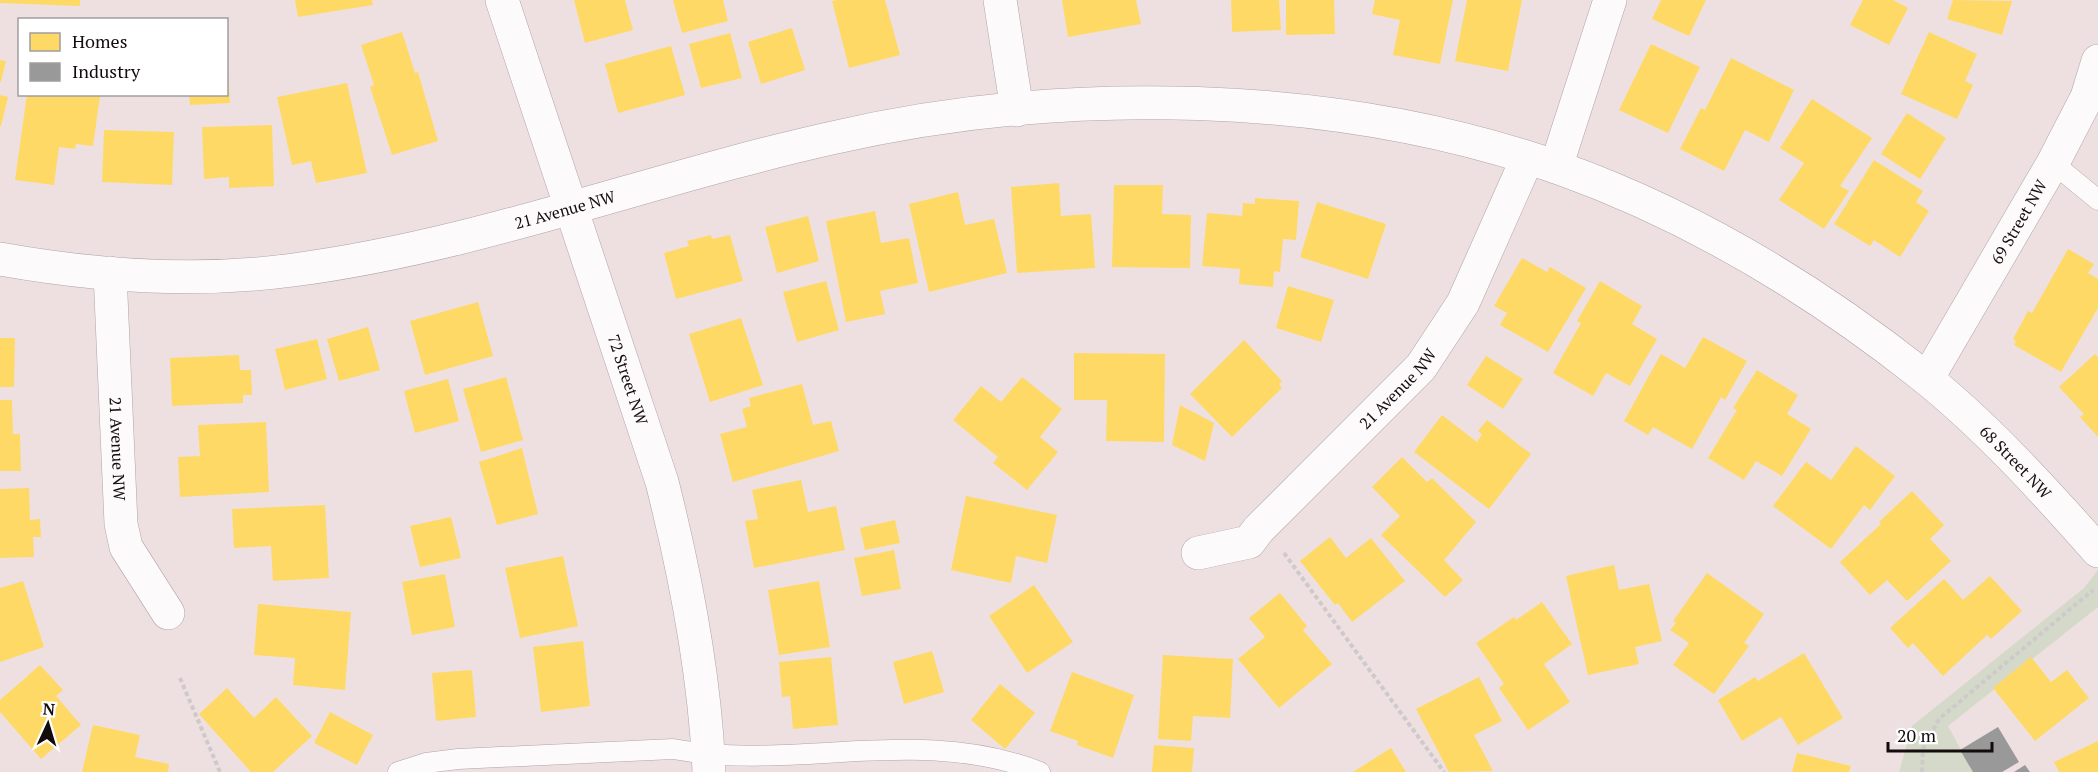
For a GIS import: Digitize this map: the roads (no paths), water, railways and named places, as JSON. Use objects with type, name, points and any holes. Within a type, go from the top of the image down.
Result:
[{"type":"street","name":"72 Street NW","points":[[502,0],[662,482],[693,623],[708,764]]},
{"type":"street","points":[[1000,0],[1017,110]]},
{"type":"street","name":"21 Avenue NW","points":[[1198,554],[1249,542],[1258,530],[1421,367],[1463,303],[1542,163],[1610,0]]},
{"type":"street","name":"69 Street NW","points":[[1927,379],[2053,163],[2087,97],[2098,62]]},
{"type":"street","name":"21 Avenue NW","points":[[0,259],[38,266],[110,273],[236,275],[289,271],[365,259],[438,243],[830,138],[934,118],[1108,104],[1185,103],[1286,110],[1374,121],[1457,139],[1542,163],[1661,210],[1726,243],[1851,321],[1927,379]]},
{"type":"street","name":"21 Avenue NW","points":[[110,273],[121,524],[126,547],[168,613]]},
{"type":"street","name":"68 Street NW","points":[[1927,379],[2054,502],[2098,551]]},
{"type":"lane","points":[[2053,163],[2098,200]]},
{"type":"lane","points":[[398,772],[426,763],[458,759],[673,749],[708,764],[741,758],[919,748],[967,752],[1018,764],[1040,772]]}]
